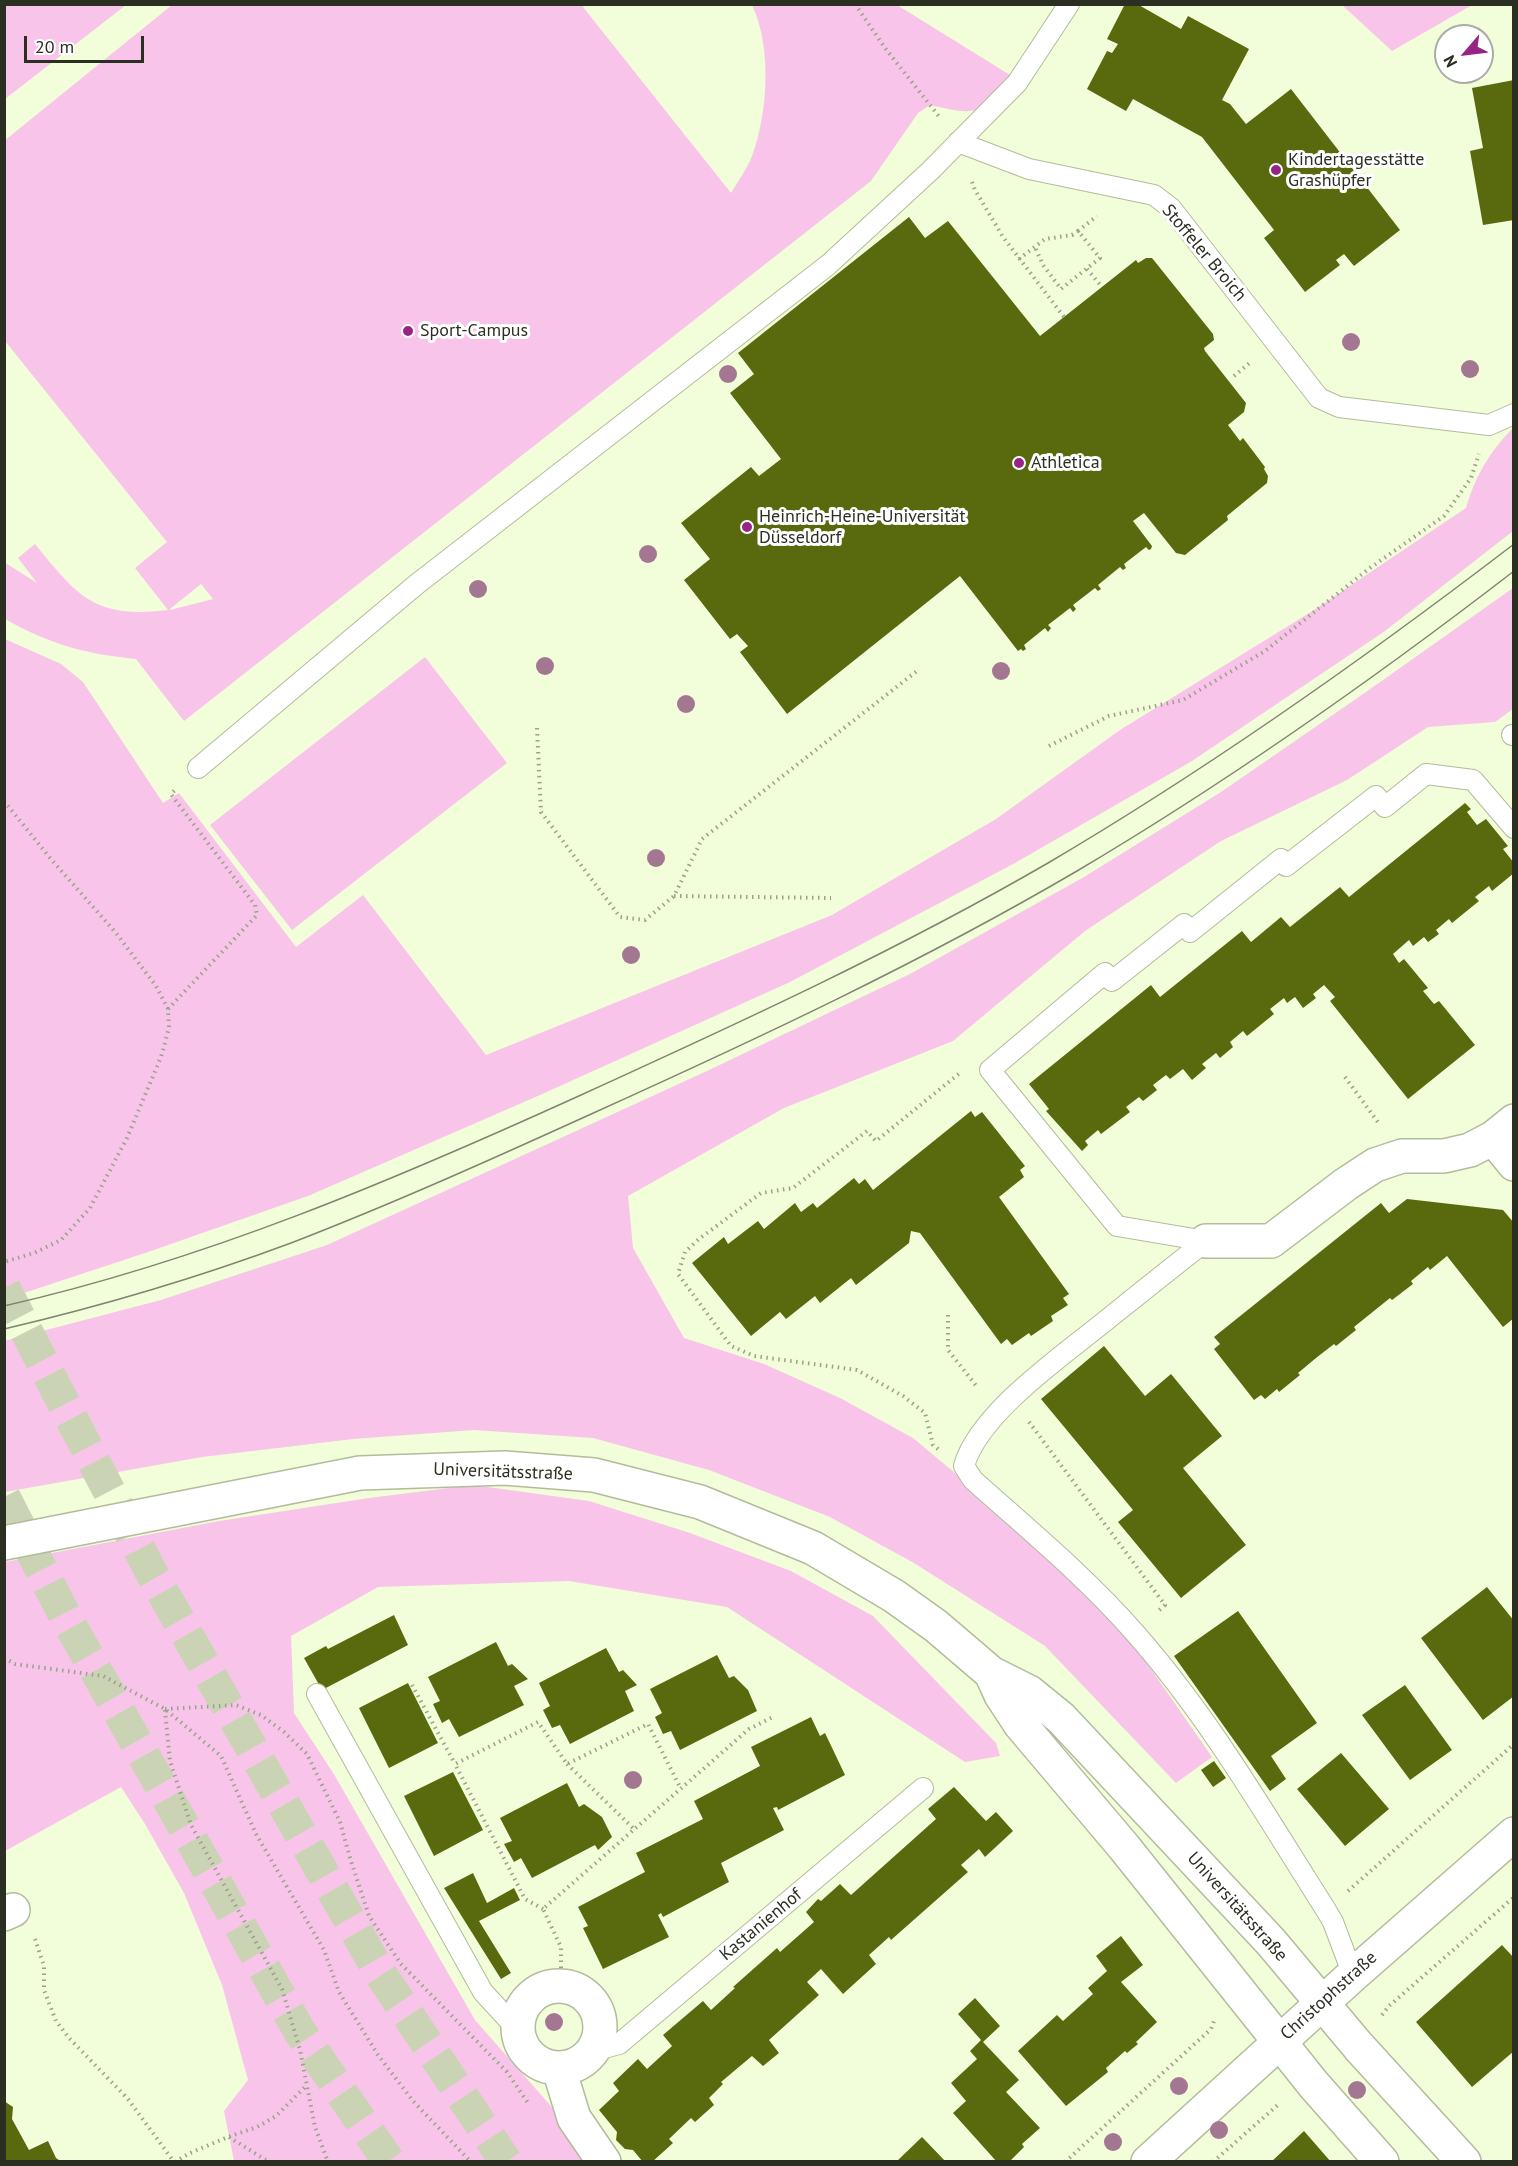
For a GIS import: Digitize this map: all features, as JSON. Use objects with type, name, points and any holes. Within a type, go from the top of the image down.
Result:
[{"type":"street","points":[[1206,1241],[1272,1241],[1375,1165],[1402,1156],[1444,1156],[1470,1150],[1503,1130],[1514,1164]]},
{"type":"street","name":"Universitätsstraße","points":[[4,1543],[360,1473],[505,1468],[594,1475],[700,1502],[813,1548],[894,1596],[936,1626],[991,1673],[1029,1692],[1061,1718],[1263,1934],[1359,2047],[1464,2162]]},
{"type":"street","name":"Universitätsstraße","points":[[991,1673],[1001,1695],[1020,1724],[1124,1847],[1314,2085],[1382,2162]]},
{"type":"street","name":"Christophstraße","points":[[1148,2162],[1279,2041],[1514,1834]]},
{"type":"street","points":[[593,2051],[600,2027],[593,2003],[585,1994],[574,1988],[549,1987],[529,1998],[522,2007],[517,2029],[520,2042],[526,2053],[541,2064],[559,2069],[574,2118],[604,2162]]},
{"type":"street","name":"Kastanienhof","points":[[559,2069],[578,2063],[593,2051]]},
{"type":"lane","points":[[198,768],[417,584],[828,265],[930,171],[1017,83],[1070,4]]},
{"type":"lane","name":"Stoffeler Broich","points":[[958,142],[1029,169],[1154,195],[1171,208],[1319,398],[1339,407],[1489,425]]},
{"type":"lane","points":[[1489,425],[1514,414]]},
{"type":"lane","points":[[1206,1241],[1117,1226],[990,1070],[1105,973],[1112,981],[1184,924],[1190,932],[1281,859],[1286,866],[1376,796],[1385,807],[1426,774],[1473,780],[1514,828]]},
{"type":"lane","points":[[1206,1241],[1012,1399],[998,1413],[969,1451],[964,1466],[973,1480],[1066,1563],[1135,1632],[1184,1693],[1232,1760],[1326,1910],[1333,1922],[1353,1975]]},
{"type":"lane","points":[[317,1694],[483,1992],[517,2029]]},
{"type":"lane","name":"Kastanienhof","points":[[593,2051],[619,2044],[923,1788]]},
{"type":"path","points":[[855,4],[885,48],[958,142],[975,190],[1003,237],[1064,317]]},
{"type":"path","points":[[1019,260],[1045,239],[1072,235],[1096,217]]},
{"type":"path","points":[[1035,247],[1042,265],[1061,289],[1100,258],[1078,231]]},
{"type":"path","points":[[1087,269],[1102,287]]},
{"type":"path","points":[[1049,746],[1109,716],[1184,700],[1265,651],[1370,568],[1444,516],[1471,478],[1489,425]]},
{"type":"path","points":[[537,728],[541,812],[620,917],[645,920],[674,896],[702,839],[916,671]]},
{"type":"path","points":[[168,1009],[257,915],[255,905],[173,797]]},
{"type":"path","points":[[4,801],[50,858],[116,933],[156,986],[168,1009],[170,1028],[161,1057],[127,1138],[90,1208],[61,1240],[34,1253],[4,1262]]},
{"type":"path","points":[[674,896],[831,898]]},
{"type":"path","points":[[964,1466],[943,1454],[933,1445],[925,1413],[903,1396],[857,1370],[754,1356],[731,1346],[678,1274],[685,1252],[761,1193],[793,1188],[867,1131],[876,1141],[979,1058],[990,1070]]},
{"type":"path","points":[[1345,1077],[1402,1156]]},
{"type":"path","points":[[948,1315],[948,1350],[998,1413]]},
{"type":"path","points":[[1012,1399],[1165,1605],[1135,1632]]},
{"type":"path","points":[[4,1658],[15,1664],[103,1677],[165,1709],[221,1756],[256,1834],[324,1950],[339,1992],[378,2055],[413,2101],[471,2162]]},
{"type":"path","points":[[412,1685],[525,1899],[543,1910],[561,1947],[561,1986]]},
{"type":"path","points":[[165,1709],[236,1705],[261,1715],[284,1732],[307,1754],[340,1822],[369,1916],[401,1964],[507,2072],[529,2105],[552,2122],[574,2118]]},
{"type":"path","points":[[165,1709],[170,1761],[191,1825],[282,1989],[300,2050],[305,2087],[315,2127],[328,2162]]},
{"type":"path","points":[[543,1910],[749,1729],[773,1717]]},
{"type":"path","points":[[455,1764],[538,1722],[567,1764],[635,1830]]},
{"type":"path","points":[[567,1764],[648,1724],[681,1789]]},
{"type":"path","points":[[1326,1910],[1514,1744]]},
{"type":"path","points":[[1359,2047],[1389,2006],[1514,1897]]},
{"type":"path","points":[[44,1966],[44,1990],[56,2021],[69,2038],[128,2099],[175,2162],[228,2136],[257,2127],[276,2116],[305,2087]]},
{"type":"path","points":[[1065,2162],[1211,2029],[1229,1978]]},
{"type":"path","points":[[1213,2162],[1279,2103],[1314,2085]]},
{"type":"path","points":[[228,2136],[269,2162]]},
{"type":"shaded area","points":[[5,4],[126,4],[126,5],[5,99]]},
{"type":"shaded area","points":[[172,5],[585,5],[583,7],[731,193],[752,156],[762,120],[766,80],[765,60],[763,40],[752,5],[897,5],[1010,75],[992,99],[977,110],[958,111],[930,105],[918,113],[871,181],[184,721],[136,659],[84,651],[37,635],[5,619],[4,562],[37,583],[18,558],[35,544],[64,578],[90,600],[122,611],[168,610],[135,568],[167,542],[5,341],[4,141]],"holes":[[[201,584],[213,599],[170,610]]]},
{"type":"shaded area","points":[[1342,5],[1472,5],[1439,24],[1434,24],[1434,27],[1392,51]]},
{"type":"shaded area","points":[[1513,428],[1513,531],[1385,631],[1192,761],[1015,863],[790,982],[540,1095],[308,1196],[27,1292],[5,1296],[5,639],[61,664],[83,682],[163,803],[179,793],[296,947],[363,895],[486,1055],[832,915],[996,819],[1120,730],[1314,610],[1466,508],[1484,465]]},
{"type":"shaded area","points":[[1513,588],[1513,709],[1495,722],[1428,727],[1347,780],[1221,841],[1085,931],[953,1041],[784,1108],[628,1196],[633,1248],[684,1338],[764,1364],[840,1398],[913,1438],[1061,1567],[1128,1636],[1212,1757],[1176,1783],[1045,1646],[914,1563],[830,1517],[709,1470],[593,1438],[474,1430],[353,1439],[202,1457],[5,1492],[4,1341],[161,1300],[327,1245],[707,1071],[910,974],[1084,877],[1221,792]]},
{"type":"shaded area","points":[[425,657],[507,763],[292,930],[210,825]]},
{"type":"shaded area","points":[[473,1485],[589,1501],[690,1533],[791,1571],[873,1616],[996,1743],[1000,1756],[965,1762],[727,1607],[569,1581],[378,1587],[291,1636],[294,1713],[335,1776],[475,2020],[550,2105],[591,2161],[234,2161],[224,2111],[248,2080],[222,1985],[184,1893],[121,1787],[5,1851],[5,1562],[219,1521]]},
{"type":"building","points":[[1125,4],[1137,4],[1181,29],[1188,16],[1249,49],[1222,100],[1230,104],[1246,124],[1291,89],[1400,230],[1354,266],[1344,254],[1336,260],[1340,265],[1305,292],[1264,238],[1274,230],[1202,137],[1133,99],[1126,111],[1087,89],[1107,51],[1112,53],[1118,44],[1107,39]]},
{"type":"building","points":[[1514,80],[1514,220],[1483,225],[1470,151],[1483,148],[1472,88]]},
{"type":"building","name":"Athletica","points":[[909,217],[925,238],[948,221],[1040,336],[1136,260],[1138,263],[1146,258],[1152,258],[1213,334],[1214,340],[1204,348],[1205,351],[1246,403],[1244,412],[1228,425],[1240,441],[1243,438],[1265,467],[1268,476],[1267,483],[1227,516],[1228,520],[1185,555],[1176,553],[1144,513],[1133,521],[1152,546],[1151,549],[1146,547],[1124,564],[1126,568],[1123,570],[1120,567],[1098,585],[1101,589],[1098,591],[1095,588],[1073,605],[1076,609],[1073,612],[1070,608],[1048,625],[1051,628],[1048,632],[1045,628],[1024,645],[1026,649],[1023,651],[1021,649],[1018,651],[960,576],[787,714],[740,652],[748,646],[737,634],[730,639],[684,580],[710,559],[681,523],[751,467],[759,476],[781,459],[730,393],[754,374],[738,353]]},
{"type":"building","points":[[1465,803],[1471,809],[1467,812],[1477,825],[1486,819],[1508,846],[1503,849],[1514,863],[1514,873],[1492,891],[1489,886],[1475,897],[1479,901],[1452,923],[1449,919],[1436,930],[1439,934],[1428,942],[1424,937],[1413,946],[1409,940],[1393,954],[1399,963],[1404,959],[1428,988],[1423,991],[1434,1004],[1439,1001],[1475,1045],[1408,1099],[1330,1001],[1335,997],[1324,985],[1313,994],[1316,998],[1303,1008],[1295,997],[1287,1003],[1284,998],[1270,1009],[1274,1014],[1247,1036],[1243,1031],[1230,1042],[1233,1047],[1220,1058],[1216,1053],[1202,1064],[1206,1068],[1192,1080],[1183,1069],[1170,1079],[1166,1075],[1153,1085],[1157,1090],[1143,1101],[1139,1097],[1126,1107],[1130,1112],[1101,1134],[1098,1130],[1085,1141],[1088,1145],[1082,1151],[1046,1111],[1049,1109],[1029,1084],[1151,985],[1160,997],[1242,931],[1251,942],[1281,917],[1290,927],[1340,887],[1349,897]]},
{"type":"building","points":[[971,1111],[975,1117],[982,1112],[1025,1166],[1020,1170],[1024,1177],[999,1197],[1069,1294],[1063,1298],[1068,1305],[1051,1316],[1053,1321],[1031,1336],[1029,1333],[1012,1345],[1007,1339],[1001,1344],[920,1233],[911,1231],[909,1243],[856,1285],[851,1278],[820,1303],[815,1296],[786,1319],[780,1312],[751,1336],[692,1263],[724,1237],[728,1244],[758,1221],[764,1229],[795,1203],[801,1212],[813,1203],[817,1208],[854,1178],[859,1184],[865,1179],[873,1190]]},
{"type":"building","points":[[1407,1199],[1503,1210],[1514,1223],[1514,1318],[1503,1327],[1447,1256],[1430,1270],[1428,1267],[1411,1281],[1413,1284],[1392,1300],[1390,1298],[1354,1327],[1356,1330],[1316,1358],[1279,1392],[1277,1389],[1265,1399],[1261,1395],[1254,1400],[1214,1349],[1220,1344],[1214,1337],[1381,1203],[1389,1213]]},
{"type":"building","points":[[1104,1346],[1145,1396],[1171,1374],[1222,1436],[1183,1468],[1246,1545],[1181,1598],[1118,1522],[1133,1510],[1041,1399]]},
{"type":"building","points":[[1487,1587],[1514,1621],[1514,1696],[1483,1720],[1421,1638]]},
{"type":"building","points":[[1238,1611],[1317,1723],[1271,1756],[1286,1779],[1270,1791],[1174,1656]]},
{"type":"building","points":[[394,1615],[408,1645],[322,1690],[304,1658],[326,1646],[328,1649]]},
{"type":"building","points":[[496,1642],[508,1666],[512,1664],[528,1679],[514,1686],[524,1705],[459,1737],[449,1719],[442,1723],[433,1704],[440,1701],[428,1677]]},
{"type":"building","points":[[606,1648],[619,1672],[623,1670],[637,1685],[625,1691],[634,1711],[570,1744],[560,1725],[552,1728],[543,1710],[550,1706],[539,1683]]},
{"type":"building","points":[[717,1655],[729,1678],[734,1676],[748,1690],[757,1711],[680,1750],[671,1731],[663,1734],[655,1717],[662,1713],[650,1689]]},
{"type":"building","points":[[408,1683],[438,1743],[389,1768],[359,1708]]},
{"type":"building","points":[[1405,1685],[1452,1750],[1410,1780],[1362,1715]]},
{"type":"building","points":[[811,1717],[820,1736],[825,1733],[845,1775],[778,1810],[777,1807],[773,1808],[784,1830],[721,1863],[729,1882],[663,1917],[661,1913],[658,1915],[669,1937],[603,1969],[583,1928],[588,1926],[578,1907],[645,1872],[636,1853],[703,1819],[694,1801],[760,1766],[751,1747]]},
{"type":"building","points":[[1341,1753],[1389,1809],[1345,1846],[1297,1789]]},
{"type":"building","points":[[1214,1761],[1226,1778],[1213,1787],[1201,1770]]},
{"type":"building","points":[[453,1772],[483,1830],[434,1856],[404,1796]]},
{"type":"building","points":[[567,1783],[579,1807],[584,1804],[602,1817],[612,1837],[598,1850],[595,1845],[532,1878],[521,1858],[514,1862],[504,1844],[512,1841],[500,1818]]},
{"type":"building","points":[[954,1787],[986,1821],[996,1812],[1013,1831],[985,1857],[979,1849],[961,1865],[968,1872],[891,1940],[889,1937],[869,1955],[876,1964],[843,1994],[821,1969],[807,1982],[819,1995],[769,2040],[779,2053],[763,2066],[752,2056],[721,2082],[723,2084],[709,2098],[714,2105],[695,2122],[691,2118],[669,2139],[673,2143],[652,2162],[643,2162],[633,2150],[625,2149],[616,2140],[617,2132],[599,2110],[619,2091],[613,2083],[638,2059],[647,2069],[672,2046],[663,2035],[703,2001],[711,2010],[777,1948],[780,1952],[814,1922],[806,1912],[818,1899],[821,1901],[840,1884],[851,1895],[936,1819],[928,1809]]},
{"type":"building","points":[[473,1873],[487,1903],[514,1888],[520,1900],[479,1921],[511,1973],[501,1979],[444,1888]]},
{"type":"building","points":[[1121,1936],[1143,1965],[1121,1982],[1157,2022],[1136,2042],[1138,2044],[1127,2053],[1125,2051],[1106,2068],[1108,2072],[1066,2106],[1018,2051],[1057,2015],[1063,2021],[1093,1994],[1088,1988],[1107,1971],[1096,1956]]},
{"type":"building","points":[[1502,1945],[1514,1958],[1514,2051],[1472,2087],[1416,2022]]},
{"type":"building","points":[[975,1998],[1000,2026],[983,2042],[1019,2080],[1006,2092],[1040,2128],[1022,2144],[1024,2147],[1009,2162],[997,2162],[953,2113],[966,2101],[951,2083],[977,2059],[970,2051],[981,2040],[958,2014]]},
{"type":"building","points":[[4,2101],[13,2107],[12,2119],[29,2150],[48,2141],[56,2158],[62,2162],[4,2162]]},
{"type":"building","points":[[1304,2131],[1331,2162],[1271,2162]]},
{"type":"building","points":[[922,2137],[946,2162],[896,2162]]},
{"type":"tunnel","points":[[4,1288],[150,1570],[380,1973],[506,2162]]},
{"type":"tunnel","points":[[4,1497],[65,1616],[300,2032],[389,2162]]},
{"type":"tram line","points":[[4,1306],[153,1266],[370,1187],[511,1127],[759,1013],[876,956],[1048,863],[1168,789],[1344,670],[1514,544]]},
{"type":"tram line","points":[[4,1329],[185,1280],[329,1228],[478,1165],[651,1087],[897,969],[1018,905],[1134,837],[1190,801],[1354,690],[1514,571]]},
{"type":"place","name":"Kindertagesstätte Grashüpfer","points":[[1276,170]]},
{"type":"place","name":"Sport-Campus","points":[[408,331]]},
{"type":"place","name":"Athletica","points":[[1019,463]]},
{"type":"place","name":"Heinrich-Heine-Universität Düsseldorf","points":[[747,527]]}]
